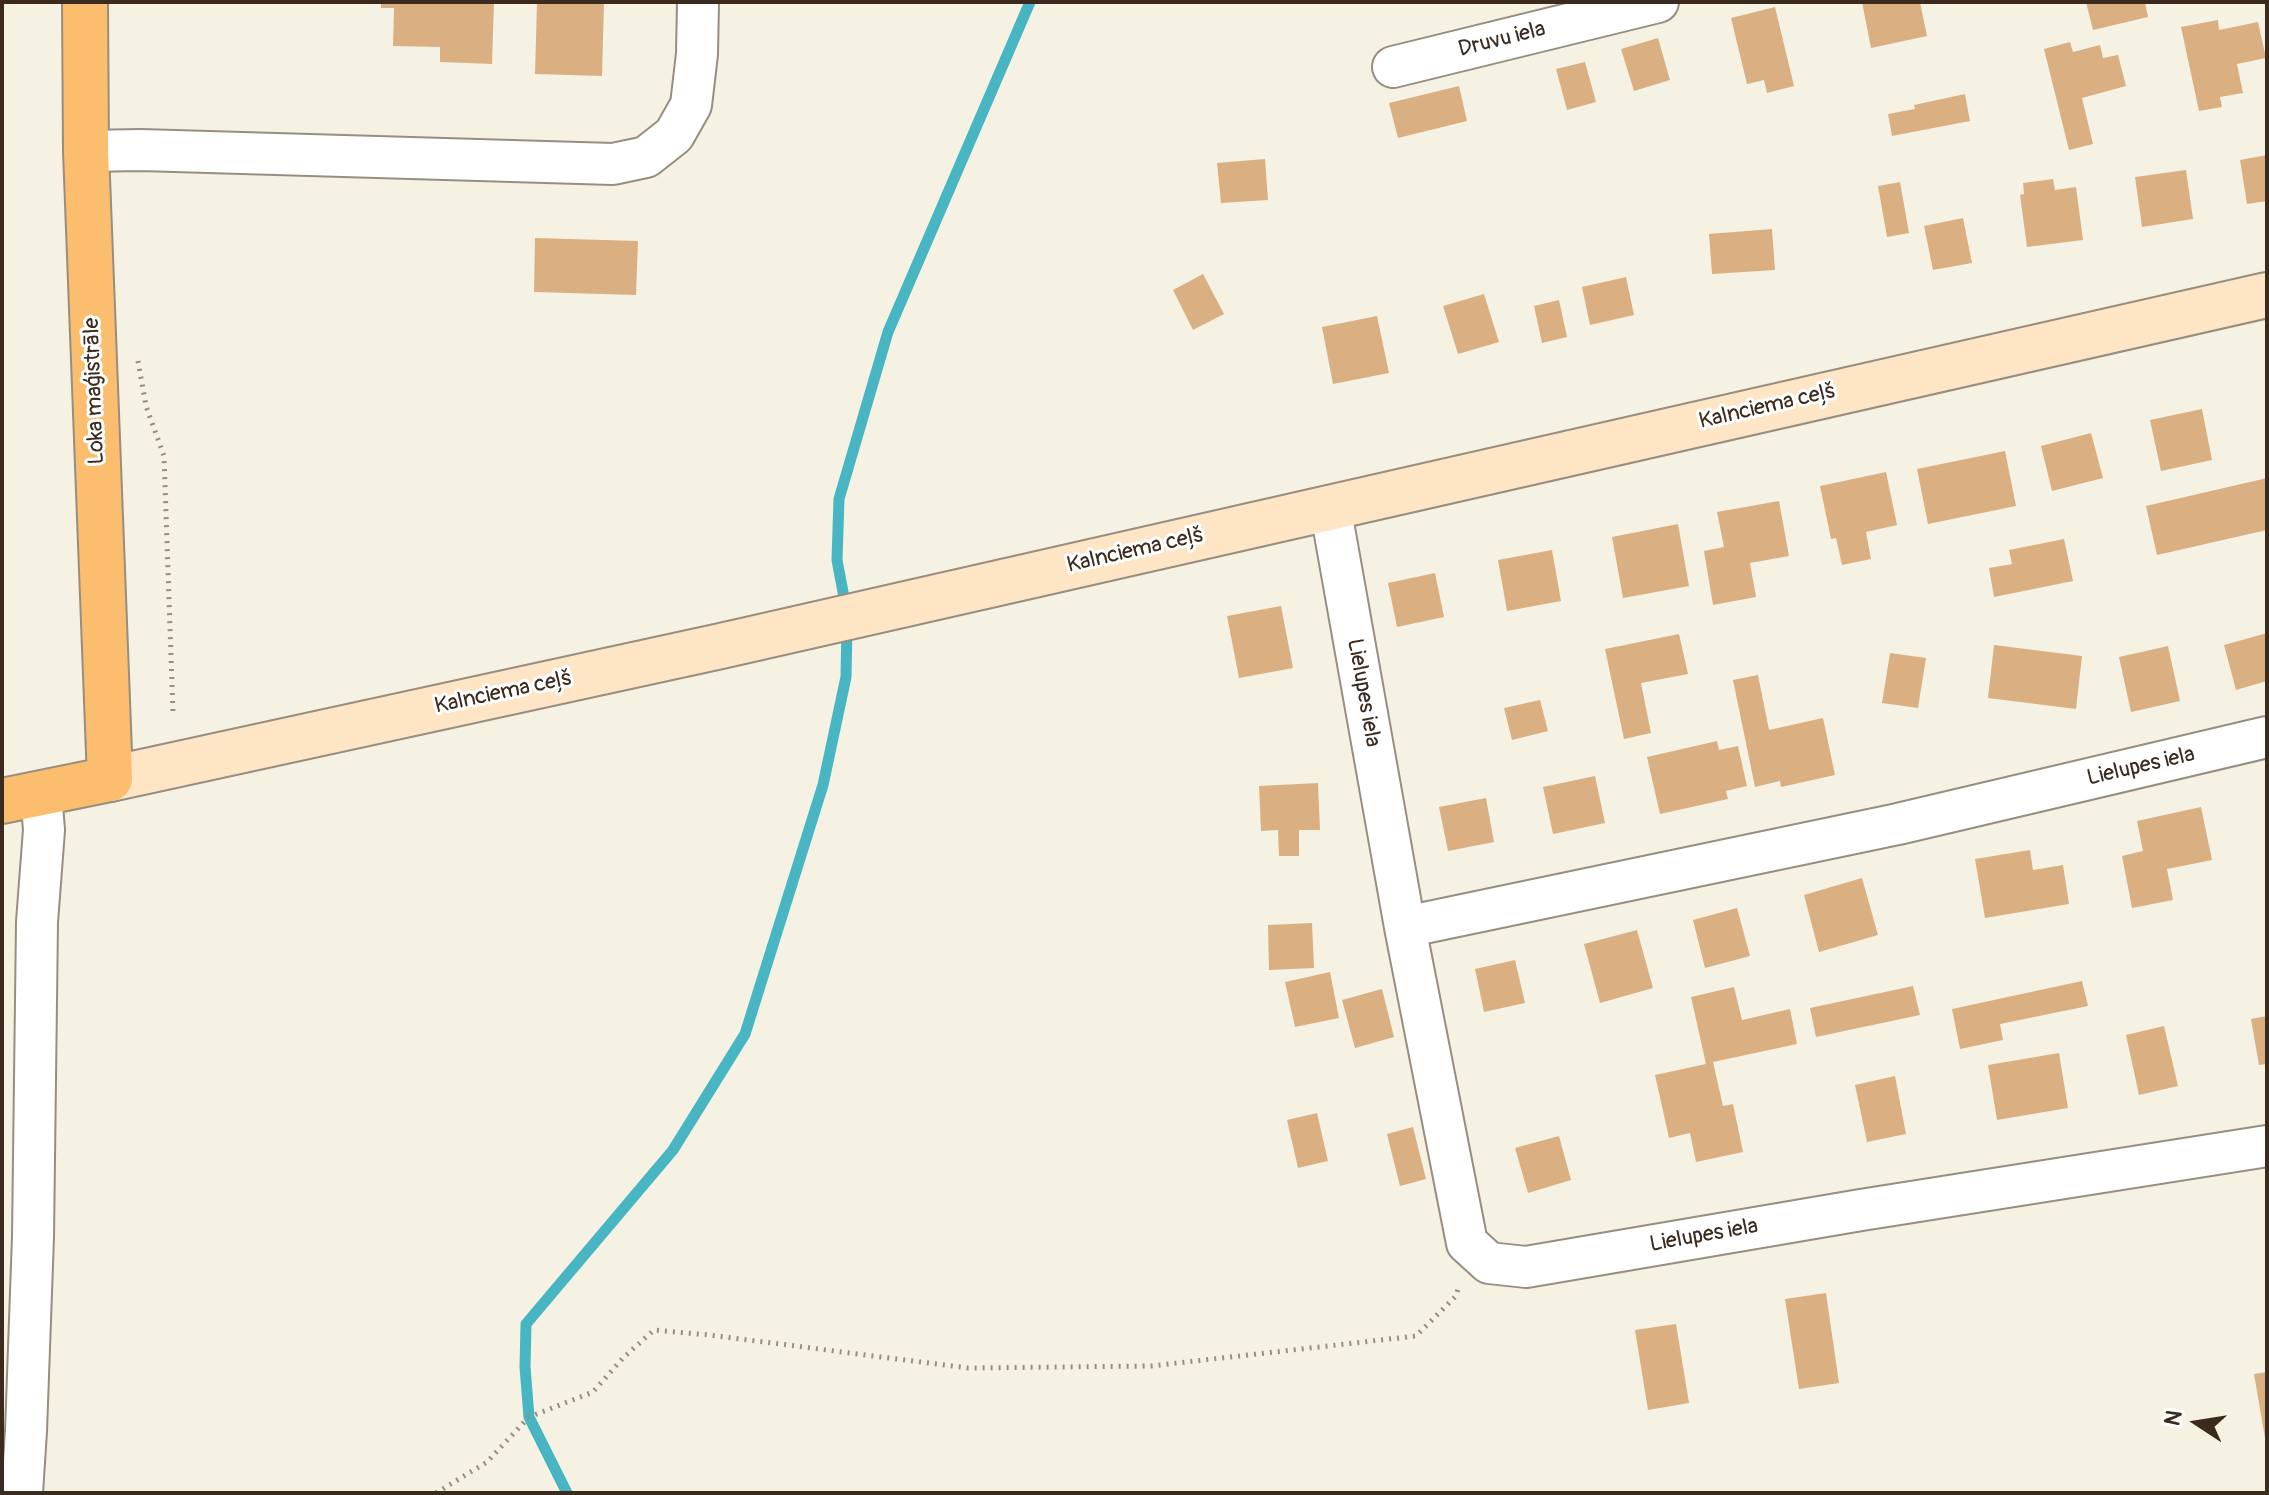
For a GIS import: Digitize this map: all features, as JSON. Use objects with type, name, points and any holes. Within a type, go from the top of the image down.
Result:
[{"type":"main road","name":"Loka maģistrāle","points":[[85,2],[86,151],[110,779]]},
{"type":"main road","name":"Kalnciema ceļš","points":[[21,797],[721,646],[2267,295]]},
{"type":"street","points":[[86,151],[151,150],[613,164],[646,157],[674,135],[691,105],[697,54],[698,2]]},
{"type":"street","name":"Druvu iela","points":[[1393,67],[1658,2]]},
{"type":"street","name":"Lielupes iela","points":[[1330,506],[1405,927],[1467,1243],[1489,1263],[1526,1267],[2267,1146]]},
{"type":"street","name":"Lielupes iela","points":[[1405,927],[1898,824],[2267,737]]},
{"type":"street","points":[[21,797],[44,830],[37,922],[33,1252],[22,1493]]},
{"type":"path","points":[[164,456],[173,713]]},
{"type":"path","points":[[436,1493],[487,1462],[529,1417],[593,1392],[623,1358],[654,1330],[968,1368],[1151,1366],[1416,1336],[1456,1296],[1467,1243]]},
{"type":"building","points":[[381,2],[494,2],[492,64],[440,62],[440,47],[393,46],[394,8],[381,8]]},
{"type":"building","points":[[537,2],[604,2],[602,76],[535,74]]},
{"type":"building","points":[[1862,2],[1920,2],[1927,36],[1871,48]]},
{"type":"building","points":[[2086,2],[2145,2],[2148,17],[2093,30]]},
{"type":"building","points":[[1775,7],[1794,86],[1767,93],[1764,80],[1747,84],[1731,18]]},
{"type":"building","points":[[2218,20],[2219,30],[2258,22],[2266,58],[2237,64],[2243,93],[2220,97],[2222,107],[2199,111],[2181,27]]},
{"type":"building","points":[[1658,38],[1670,80],[1634,91],[1621,49]]},
{"type":"building","points":[[2070,42],[2073,52],[2100,45],[2103,58],[2118,55],[2126,86],[2082,98],[2093,144],[2069,150],[2044,49]]},
{"type":"building","points":[[1585,62],[1596,102],[1567,110],[1556,69]]},
{"type":"building","points":[[1459,86],[1467,121],[1398,138],[1389,103]]},
{"type":"building","points":[[1965,94],[1970,121],[1892,136],[1888,114]]},
{"type":"building","points":[[2267,155],[2267,201],[2247,204],[2240,160]]},
{"type":"building","points":[[1265,159],[1268,200],[1221,203],[1217,163]]},
{"type":"building","points":[[2186,170],[2193,219],[2142,227],[2135,177]]},
{"type":"building","points":[[2053,179],[2055,190],[2076,187],[2083,240],[2027,247],[2020,195],[2024,194],[2023,183]]},
{"type":"building","points":[[1900,182],[1909,233],[1887,237],[1878,186]]},
{"type":"building","points":[[1963,218],[1972,263],[1933,270],[1924,226]]},
{"type":"building","points":[[1772,229],[1775,270],[1712,274],[1709,234]]},
{"type":"building","points":[[535,238],[638,241],[636,295],[534,292]]},
{"type":"building","points":[[1203,274],[1224,314],[1193,330],[1173,290]]},
{"type":"building","points":[[1626,277],[1634,315],[1590,325],[1582,287]]},
{"type":"building","points":[[1484,294],[1499,342],[1458,354],[1443,306]]},
{"type":"building","points":[[1559,300],[1567,337],[1542,343],[1534,306]]},
{"type":"building","points":[[1377,316],[1389,373],[1333,384],[1322,327]]},
{"type":"building","points":[[2202,409],[2212,460],[2161,471],[2150,420]]},
{"type":"building","points":[[2091,433],[2103,478],[2052,491],[2041,446]]},
{"type":"building","points":[[2005,451],[2016,506],[1928,524],[1917,469]]},
{"type":"building","points":[[1886,472],[1897,525],[1866,532],[1871,559],[1842,565],[1836,538],[1831,539],[1820,486]]},
{"type":"building","points":[[2267,478],[2267,530],[2157,555],[2146,506]]},
{"type":"building","points":[[1779,501],[1789,556],[1750,563],[1756,597],[1713,605],[1704,551],[1724,547],[1717,512]]},
{"type":"building","points":[[1678,524],[1689,586],[1623,598],[1612,537]]},
{"type":"building","points":[[2064,539],[2073,581],[1994,597],[1989,568],[2012,564],[2009,550]]},
{"type":"building","points":[[1552,550],[1561,601],[1507,611],[1498,560]]},
{"type":"building","points":[[1435,573],[1444,617],[1397,627],[1388,583]]},
{"type":"building","points":[[1281,606],[1293,668],[1239,678],[1227,616]]},
{"type":"building","points":[[2267,633],[2267,681],[2236,690],[2224,645]]},
{"type":"building","points":[[1679,634],[1688,674],[1641,683],[1651,733],[1624,739],[1605,649]]},
{"type":"building","points":[[1994,645],[2082,656],[2076,709],[1988,698]]},
{"type":"building","points":[[2168,646],[2180,701],[2131,712],[2119,657]]},
{"type":"building","points":[[1890,653],[1926,658],[1918,708],[1882,703]]},
{"type":"building","points":[[1758,675],[1769,730],[1823,718],[1835,775],[1781,787],[1780,781],[1755,787],[1733,680]]},
{"type":"building","points":[[1540,700],[1548,731],[1512,740],[1504,708]]},
{"type":"building","points":[[1717,741],[1719,750],[1738,746],[1747,786],[1726,791],[1728,799],[1660,814],[1647,757]]},
{"type":"building","points":[[1595,776],[1605,823],[1553,834],[1543,787]]},
{"type":"building","points":[[1318,783],[1320,830],[1299,830],[1299,856],[1279,856],[1278,830],[1261,831],[1259,786]]},
{"type":"building","points":[[1486,798],[1494,842],[1448,851],[1439,807]]},
{"type":"building","points":[[2201,807],[2212,860],[2167,869],[2173,900],[2132,908],[2122,856],[2143,851],[2137,821]]},
{"type":"building","points":[[2030,850],[2033,870],[2063,865],[2069,904],[1985,918],[1975,859]]},
{"type":"building","points":[[1862,878],[1878,935],[1819,952],[1804,895]]},
{"type":"building","points":[[1737,908],[1750,956],[1705,968],[1693,920]]},
{"type":"building","points":[[1312,923],[1314,968],[1269,970],[1268,925]]},
{"type":"building","points":[[1637,930],[1653,988],[1600,1003],[1584,944]]},
{"type":"building","points":[[1515,960],[1525,1003],[1484,1012],[1475,969]]},
{"type":"building","points":[[1330,972],[1339,1018],[1295,1027],[1285,982]]},
{"type":"building","points":[[2082,981],[2088,1006],[2000,1024],[2003,1040],[1960,1049],[1952,1009]]},
{"type":"building","points":[[1913,986],[1920,1015],[1816,1037],[1810,1008]]},
{"type":"building","points":[[1734,987],[1742,1020],[1790,1009],[1797,1044],[1713,1062],[1723,1106],[1733,1104],[1743,1152],[1696,1162],[1690,1133],[1669,1138],[1655,1075],[1706,1064],[1691,997]]},
{"type":"building","points":[[1382,989],[1394,1037],[1355,1048],[1342,1000]]},
{"type":"building","points":[[2267,1016],[2267,1064],[2259,1065],[2251,1019]]},
{"type":"building","points":[[2164,1026],[2178,1086],[2139,1095],[2126,1035]]},
{"type":"building","points":[[2059,1053],[2068,1108],[1997,1120],[1988,1065]]},
{"type":"building","points":[[1895,1076],[1906,1134],[1867,1142],[1855,1085]]},
{"type":"building","points":[[1317,1113],[1328,1161],[1298,1168],[1287,1120]]},
{"type":"building","points":[[1413,1127],[1426,1179],[1400,1186],[1387,1134]]},
{"type":"building","points":[[1559,1136],[1571,1180],[1528,1193],[1515,1148]]},
{"type":"building","points":[[1826,1293],[1839,1383],[1799,1389],[1785,1299]]},
{"type":"building","points":[[1676,1324],[1689,1403],[1648,1410],[1635,1330]]},
{"type":"building","points":[[2267,1372],[2267,1438],[2265,1438],[2254,1374]]},
{"type":"waterway","points":[[846,608],[837,560],[839,499],[888,332],[1030,2]]},
{"type":"waterway","points":[[567,1493],[529,1417],[526,1324],[673,1150],[745,1034],[823,785],[846,677],[847,625]]}]
